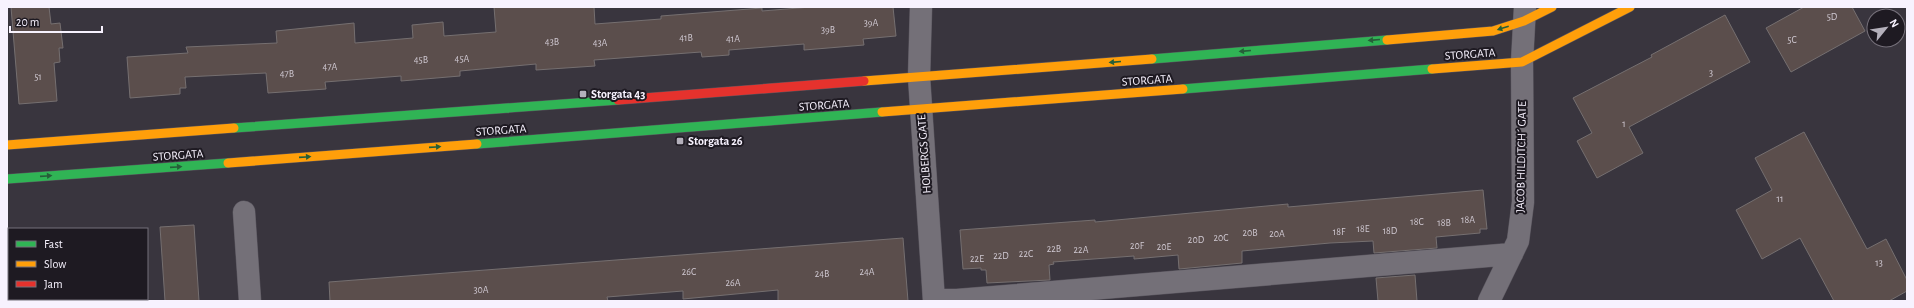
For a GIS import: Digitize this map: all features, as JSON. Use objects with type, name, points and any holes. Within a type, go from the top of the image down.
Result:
[{"type":"street","name":"HOLBERGS GATE","points":[[921,7],[919,77],[934,300]]},
{"type":"street","name":"STORGATA","points":[[7,145],[242,129],[1493,31],[1525,14],[1552,7]]},
{"type":"street","name":"STORGATA","points":[[7,179],[921,110],[1522,62],[1630,7]]},
{"type":"street","name":"JACOB HILDITCH´ GATE","points":[[1489,301],[1518,241],[1523,202],[1522,62],[1525,14]]},
{"type":"street","points":[[244,212],[250,301]]},
{"type":"street","points":[[934,300],[957,300],[1512,254]]},
{"type":"building","points":[[11,7],[49,7],[51,24],[60,23],[63,48],[59,48],[60,62],[54,63],[57,101],[19,104]]},
{"type":"building","points":[[494,7],[594,7],[595,24],[661,19],[661,16],[762,8],[762,11],[811,7],[893,7],[896,36],[863,39],[864,45],[804,50],[804,44],[729,50],[729,55],[702,57],[701,52],[594,60],[595,66],[536,70],[536,64],[460,71],[460,76],[401,81],[401,76],[325,82],[326,89],[268,93],[266,73],[185,77],[186,88],[180,88],[180,94],[130,98],[127,57],[188,53],[186,47],[277,43],[276,31],[354,23],[355,43],[413,38],[412,25],[443,22],[444,36],[496,32]]},
{"type":"building","points":[[1804,7],[1852,7],[1865,31],[1791,72],[1766,28]]},
{"type":"building","points":[[1725,15],[1750,62],[1629,127],[1643,153],[1597,178],[1577,141],[1592,133],[1573,98],[1652,57],[1651,55]]},
{"type":"building","points":[[1804,132],[1867,249],[1886,239],[1907,280],[1907,291],[1889,301],[1834,301],[1800,238],[1762,259],[1736,210],[1772,190],[1755,158]]},
{"type":"building","points":[[1483,190],[1487,229],[1480,229],[1480,233],[1436,237],[1437,248],[1374,253],[1373,241],[1330,243],[1242,251],[1242,263],[1179,269],[1178,255],[1134,259],[1134,256],[1053,262],[1054,264],[1049,265],[1050,280],[987,283],[986,270],[981,270],[981,268],[963,269],[960,230],[1095,220],[1095,222],[1288,204],[1288,207]]},
{"type":"building","points":[[194,225],[199,301],[165,301],[160,227]]},
{"type":"building","points":[[903,238],[908,301],[778,301],[778,290],[683,299],[683,291],[607,297],[608,301],[330,301],[329,282]]},
{"type":"building","points":[[1415,275],[1417,301],[1378,301],[1376,278]]},
{"type":"traffic: fast","points":[[1152,59],[1387,40]]},
{"type":"traffic: fast","points":[[1183,89],[1432,69]]},
{"type":"traffic: fast","points":[[234,128],[618,100]]},
{"type":"traffic: fast","points":[[477,144],[882,112]]},
{"type":"traffic: fast","points":[[7,179],[228,163]]},
{"type":"traffic: slow","points":[[1387,40],[1493,31],[1524,21],[1552,7]]},
{"type":"traffic: slow","points":[[1432,69],[1522,62],[1630,7]]},
{"type":"traffic: slow","points":[[864,81],[1152,59]]},
{"type":"traffic: slow","points":[[882,112],[1183,89]]},
{"type":"traffic: slow","points":[[7,145],[234,128]]},
{"type":"traffic: slow","points":[[228,163],[477,144]]},
{"type":"traffic: jam","points":[[618,100],[864,81]]},
{"type":"place","name":"Storgata 43","points":[[583,94]]},
{"type":"place","name":"Storgata 26","points":[[680,141]]}]
